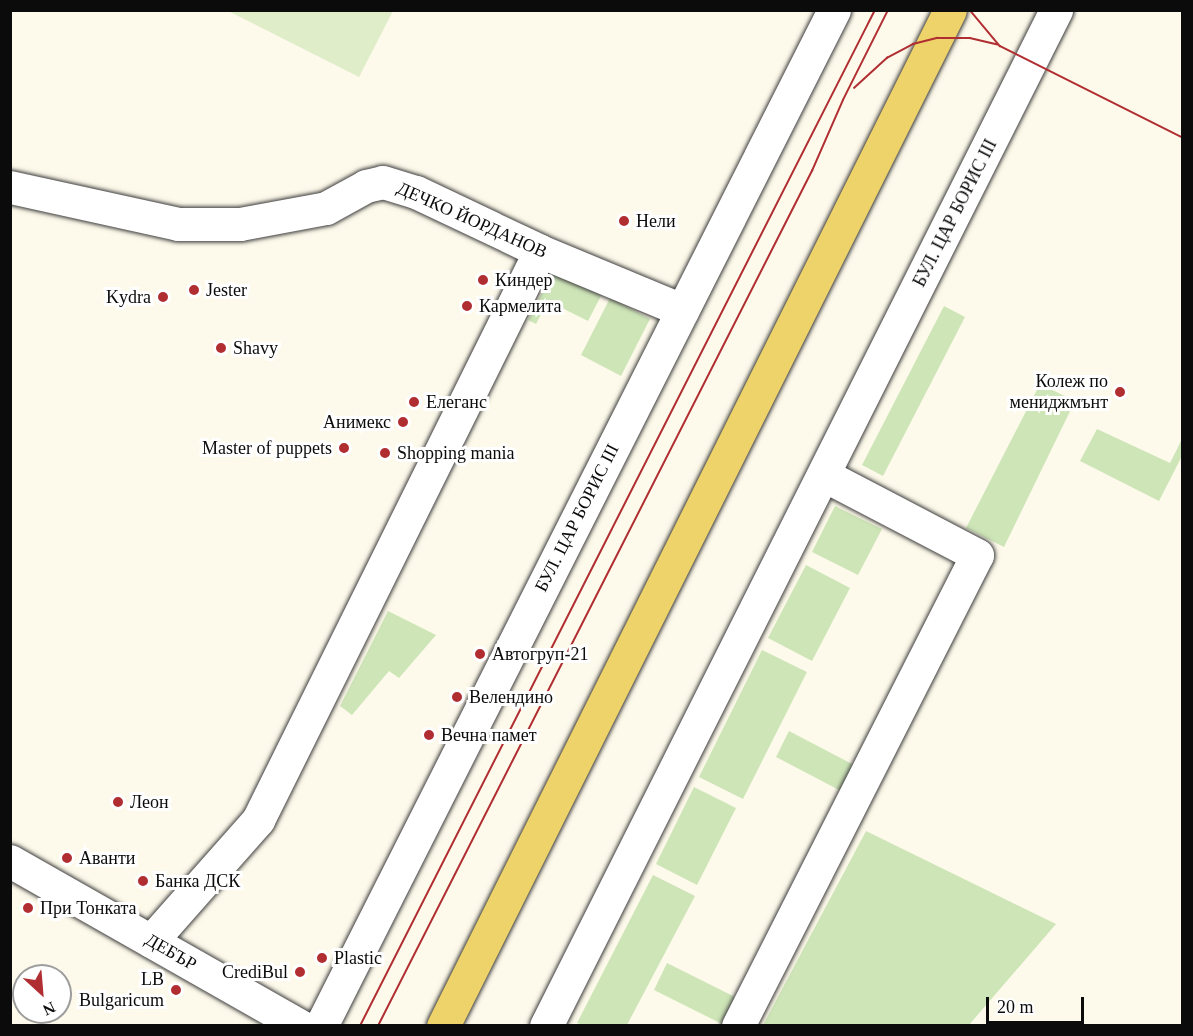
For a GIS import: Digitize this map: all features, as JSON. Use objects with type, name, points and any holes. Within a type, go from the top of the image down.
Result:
[{"type":"main road","points":[[443,1026],[950,10]]},
{"type":"street","name":"БУЛ. ЦАР БОРИС III","points":[[321,1026],[834,10]]},
{"type":"street","name":"БУЛ. ЦАР БОРИС III","points":[[546,1026],[1056,10]]},
{"type":"street","name":"ДЕЧКО ЙОРДАНОВ","points":[[10,187],[177,224],[230,224],[326,208],[366,186],[383,182],[416,192],[540,251],[682,310]]},
{"type":"street","points":[[151,941],[258,820],[540,251]]},
{"type":"street","points":[[738,1026],[977,555],[824,475]]},
{"type":"street","name":"ДЕБЪР","points":[[10,861],[300,1026]]},
{"type":"green space","points":[[393,10],[359,77],[228,11]]},
{"type":"green space","points":[[554,269],[602,294],[588,321],[548,301],[536,324],[528,320]]},
{"type":"green space","points":[[610,298],[650,319],[621,376],[581,355]]},
{"type":"green space","points":[[944,306],[965,317],[883,476],[862,465]]},
{"type":"green space","points":[[1040,384],[1075,401],[1004,547],[966,528]]},
{"type":"green space","points":[[1097,429],[1170,463],[1182,439],[1182,456],[1159,501],[1080,461]]},
{"type":"green space","points":[[835,506],[882,529],[858,575],[812,552]]},
{"type":"green space","points":[[806,565],[850,588],[812,661],[768,638]]},
{"type":"green space","points":[[388,611],[436,635],[399,678],[389,671],[352,715],[340,706]]},
{"type":"green space","points":[[762,650],[807,672],[743,799],[699,777]]},
{"type":"green space","points":[[789,731],[854,765],[841,791],[776,757]]},
{"type":"green space","points":[[694,787],[736,808],[697,885],[656,864]]},
{"type":"green space","points":[[866,831],[1056,924],[969,1025],[763,1025]]},
{"type":"green space","points":[[653,875],[695,896],[627,1025],[577,1023]]},
{"type":"green space","points":[[667,963],[735,997],[722,1024],[654,990]]},
{"type":"tram line","points":[[360,1026],[875,10]]},
{"type":"tram line","points":[[378,1026],[812,171],[843,100],[888,10]]},
{"type":"tram line","points":[[970,10],[1000,46],[1182,137]]},
{"type":"tram line","points":[[854,88],[887,58],[913,44],[937,38],[970,38],[997,44]]},
{"type":"place","name":"Нели","points":[[624,221]]},
{"type":"place","name":"Киндер","points":[[483,280]]},
{"type":"place","name":"Jester","points":[[194,290]]},
{"type":"place","name":"Kydra","points":[[163,297]]},
{"type":"place","name":"Кармелита","points":[[467,306]]},
{"type":"place","name":"Shavy","points":[[221,348]]},
{"type":"place","name":"Колеж по мениджмънт","points":[[1120,392]]},
{"type":"place","name":"Елеганс","points":[[414,402]]},
{"type":"place","name":"Анимекс","points":[[403,422]]},
{"type":"place","name":"Master of puppets","points":[[344,448]]},
{"type":"place","name":"Shopping mania","points":[[385,453]]},
{"type":"place","name":"Автогруп-21","points":[[480,654]]},
{"type":"place","name":"Велендино","points":[[457,697]]},
{"type":"place","name":"Вечна памет","points":[[429,735]]},
{"type":"place","name":"Леон","points":[[118,802]]},
{"type":"place","name":"Аванти","points":[[67,858]]},
{"type":"place","name":"Банка ДСК","points":[[143,881]]},
{"type":"place","name":"При Тонката","points":[[28,908]]},
{"type":"place","name":"Plastic","points":[[322,958]]},
{"type":"place","name":"CrediBul","points":[[300,972]]},
{"type":"place","name":"LB Bulgaricum","points":[[176,990]]}]
